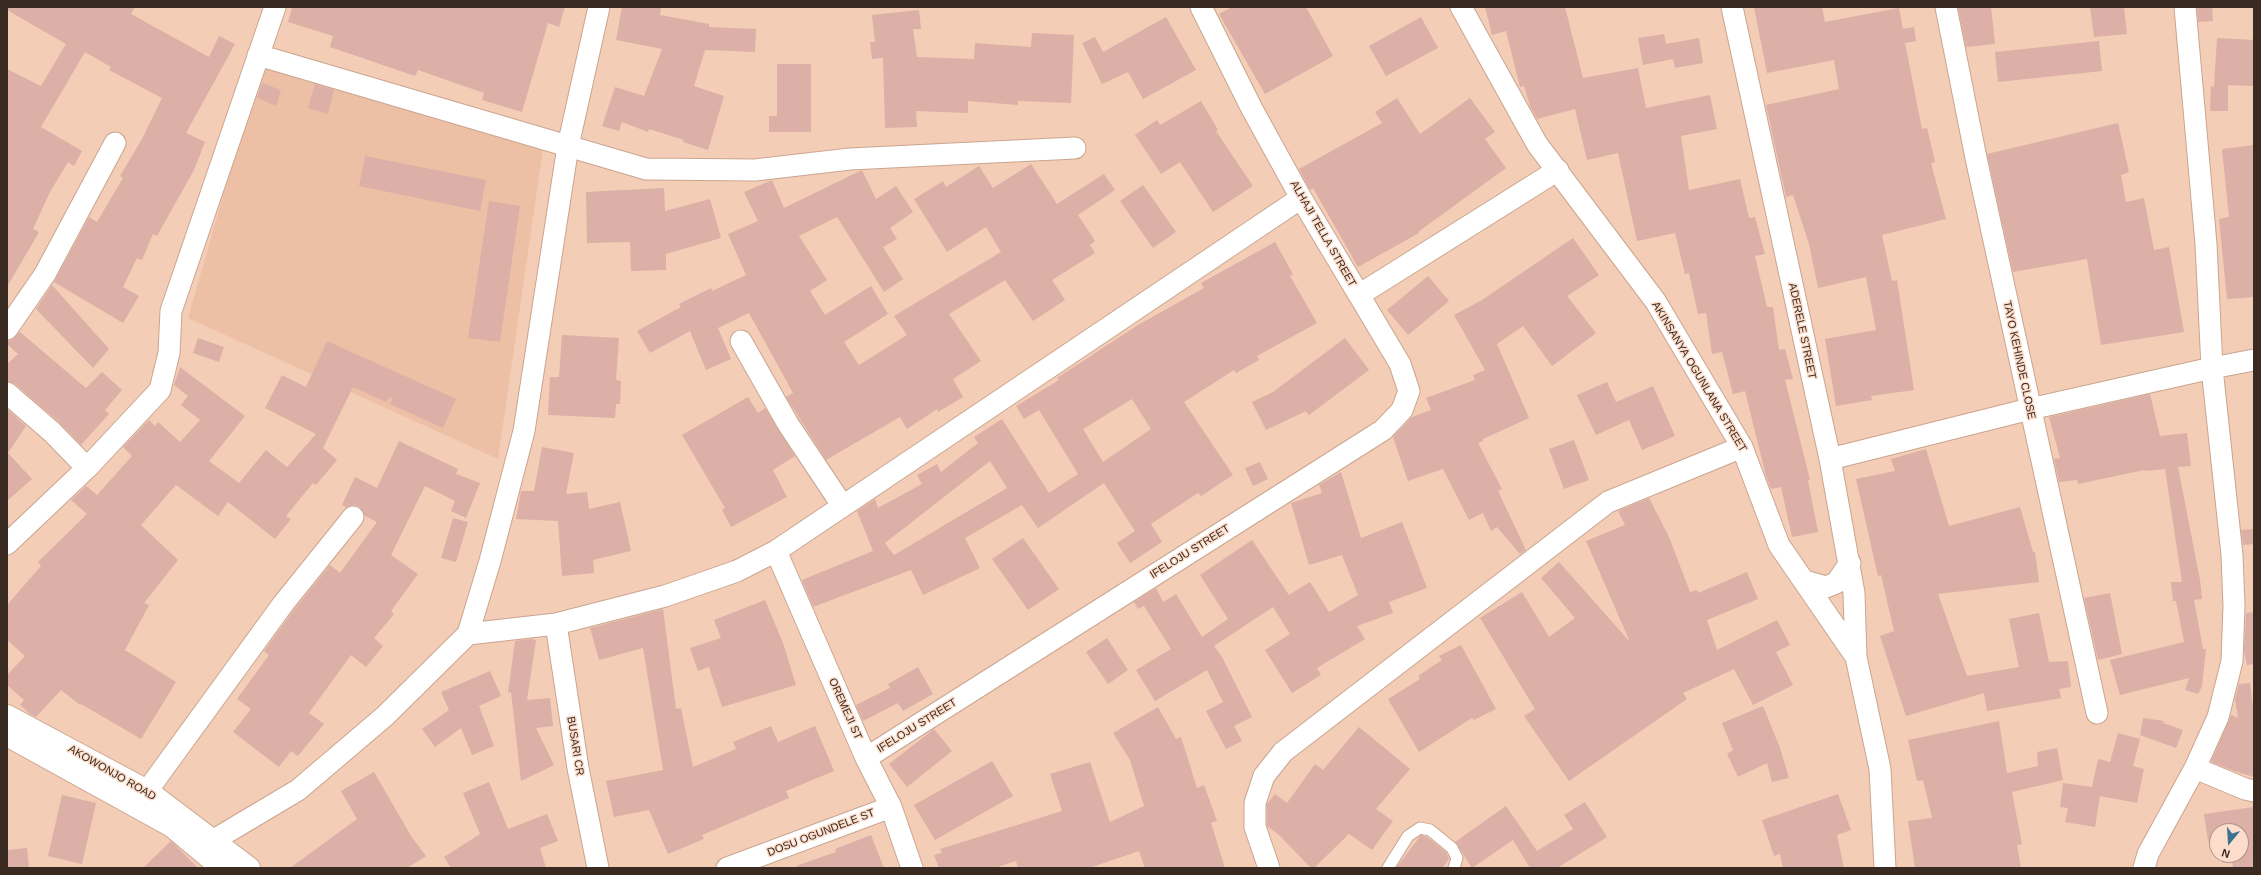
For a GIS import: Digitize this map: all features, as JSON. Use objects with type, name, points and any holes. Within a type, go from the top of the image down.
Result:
[{"type":"main road","name":"AKOWONJO ROAD","points":[[7,716],[147,792],[214,840],[249,868]]},
{"type":"main road","name":"AKOWONJO ROAD","points":[[7,735],[172,826],[222,868]]},
{"type":"street","points":[[7,544],[87,468],[160,390],[169,353],[171,311],[275,7]]},
{"type":"street","points":[[214,840],[298,790],[385,716],[468,634],[490,561],[524,431],[568,146],[599,7]]},
{"type":"street","name":"ALHAJI TELLA STREET","points":[[1201,7],[1252,109],[1301,198],[1359,295],[1558,170]]},
{"type":"street","name":"AKINSANYA OGUNLANA STREET","points":[[1461,7],[1537,144],[1656,302],[1742,447],[1779,545],[1805,581],[1856,658],[1880,770],[1885,868]]},
{"type":"street","name":"ADERELE STREET","points":[[1732,7],[1830,459],[1850,563],[1855,613],[1856,658]]},
{"type":"street","name":"TAYO KEHINDE CLOSE","points":[[1946,7],[1976,158],[2097,713]]},
{"type":"street","points":[[2144,868],[2148,854],[2195,768],[2218,717],[2232,661],[2234,606],[2232,555],[2212,368],[2206,244],[2185,7]]},
{"type":"street","points":[[258,55],[646,169],[755,170],[850,159],[1075,148]]},
{"type":"street","points":[[7,329],[45,274],[115,143]]},
{"type":"street","points":[[468,634],[556,624],[665,596],[737,571],[776,551],[842,505],[1301,198]]},
{"type":"street","name":"IFELOJU STREET","points":[[866,758],[1383,430],[1402,410],[1409,391],[1400,364],[1359,295]]},
{"type":"street","points":[[741,341],[788,424],[842,505]]},
{"type":"street","points":[[1830,459],[2030,408],[2254,360]]},
{"type":"street","points":[[7,393],[52,432],[87,468]]},
{"type":"street","points":[[1269,868],[1255,827],[1255,803],[1264,776],[1283,752],[1608,502],[1742,447]]},
{"type":"street","points":[[147,792],[283,604],[353,517]]},
{"type":"street","name":"OREMEJI ST","points":[[776,551],[866,758],[891,807],[912,868]]},
{"type":"street","points":[[1805,581],[1826,588],[1836,583],[1850,563]]},
{"type":"street","points":[[1831,620],[1844,620],[1855,613]]},
{"type":"street","name":"BUSARI CR","points":[[556,624],[578,768],[598,868]]},
{"type":"street","points":[[2195,768],[2245,789],[2254,791]]},
{"type":"street","name":"DOSU OGUNDELE ST","points":[[727,868],[891,807]]},
{"type":"lane","points":[[1388,868],[1408,836],[1420,828],[1430,830],[1452,848],[1456,858],[1454,868]]},
{"type":"shaded area","points":[[262,60],[544,142],[498,459],[188,318]]},
{"type":"building","points":[[7,7],[135,7],[131,14],[209,57],[219,36],[235,44],[186,133],[205,142],[194,170],[157,236],[153,234],[142,260],[137,258],[123,287],[139,296],[123,323],[54,282],[89,217],[97,222],[123,178],[120,176],[142,139],[162,98],[109,70],[111,67],[85,52],[41,127],[82,151],[74,166],[68,162],[50,192],[33,229],[39,232],[7,287],[7,69],[41,86],[66,44],[7,10]]},
{"type":"building","points":[[292,7],[565,7],[559,27],[548,23],[522,112],[482,100],[484,93],[418,70],[415,76],[330,47],[333,36],[288,22]]},
{"type":"building","points":[[622,7],[661,7],[660,15],[709,24],[709,27],[756,29],[755,52],[705,50],[694,86],[724,96],[708,150],[683,142],[684,140],[649,129],[648,132],[622,122],[619,131],[602,126],[615,87],[644,96],[662,49],[616,40]]},
{"type":"building","points":[[1232,7],[1306,7],[1333,56],[1265,94],[1219,14]]},
{"type":"building","points":[[1485,7],[1565,7],[1583,78],[1638,68],[1646,108],[1710,95],[1717,129],[1681,136],[1689,190],[1740,179],[1749,218],[1755,217],[1765,254],[1755,256],[1767,307],[1773,307],[1779,350],[1785,349],[1793,379],[1785,380],[1810,480],[1808,480],[1818,532],[1792,537],[1781,487],[1771,489],[1766,476],[1745,391],[1733,394],[1722,352],[1712,354],[1706,313],[1698,314],[1689,273],[1685,274],[1675,233],[1637,241],[1618,153],[1587,160],[1575,109],[1537,119],[1530,106],[1524,86],[1520,87],[1506,31],[1492,35]]},
{"type":"building","points":[[1754,7],[1822,7],[1825,22],[1899,8],[1903,29],[1914,27],[1916,41],[1905,43],[1922,129],[1927,128],[1935,162],[1931,163],[1946,219],[1882,235],[1892,281],[1897,280],[1914,390],[1871,396],[1872,400],[1836,406],[1825,339],[1876,330],[1866,277],[1818,288],[1809,244],[1793,195],[1786,197],[1766,105],[1839,89],[1834,60],[1767,73]]},
{"type":"building","points":[[1958,7],[1991,7],[1995,44],[1966,47]]},
{"type":"building","points":[[2090,7],[2124,7],[2127,34],[2094,37]]},
{"type":"building","points":[[2197,7],[2212,7],[2213,21],[2198,22]]},
{"type":"building","points":[[919,10],[921,29],[913,29],[917,57],[974,59],[975,43],[1031,47],[1032,33],[1074,35],[1071,103],[1018,101],[1018,105],[968,101],[968,113],[916,111],[917,127],[885,128],[883,58],[872,59],[870,42],[875,42],[872,15]]},
{"type":"building","points":[[1166,17],[1196,70],[1143,99],[1128,72],[1102,84],[1082,43],[1095,37],[1103,52]]},
{"type":"building","points":[[1421,17],[1438,48],[1386,76],[1369,46]]},
{"type":"building","points":[[1664,34],[1666,44],[1699,38],[1703,63],[1675,68],[1673,59],[1643,65],[1638,38]]},
{"type":"building","points":[[2217,38],[2254,40],[2254,86],[2228,85],[2228,111],[2210,111],[2211,86],[2214,87]]},
{"type":"building","points":[[2099,41],[2102,71],[1998,82],[1995,52]]},
{"type":"building","points":[[777,64],[811,64],[811,132],[769,132],[769,116],[777,116]]},
{"type":"building","points":[[262,83],[281,90],[276,106],[257,98]]},
{"type":"building","points":[[315,84],[334,90],[328,114],[308,108]]},
{"type":"building","points":[[1397,98],[1420,134],[1470,98],[1495,132],[1485,139],[1506,168],[1418,232],[1419,233],[1358,267],[1313,188],[1310,190],[1299,169],[1382,123],[1375,112]]},
{"type":"building","points":[[1201,101],[1218,130],[1216,131],[1253,186],[1213,212],[1180,162],[1161,174],[1135,135],[1157,120],[1160,125]]},
{"type":"building","points":[[2118,123],[2129,172],[2121,175],[2126,202],[2144,198],[2154,250],[2169,247],[2184,332],[2101,345],[2087,259],[2013,272],[1987,154]]},
{"type":"building","points":[[2254,145],[2254,297],[2227,299],[2219,219],[2229,217],[2222,149]]},
{"type":"building","points":[[365,156],[486,180],[480,211],[359,186]]},
{"type":"building","points":[[1031,164],[1057,204],[1104,174],[1115,190],[1078,215],[1095,241],[1090,245],[1095,253],[1052,280],[1065,300],[1033,321],[1005,280],[949,314],[981,361],[953,379],[963,397],[938,412],[937,409],[907,429],[900,417],[826,460],[786,397],[793,393],[749,313],[718,328],[731,359],[706,370],[690,331],[650,353],[637,331],[681,307],[679,304],[711,288],[712,291],[746,275],[728,234],[758,221],[744,192],[772,180],[784,208],[862,170],[876,199],[896,186],[913,212],[890,228],[897,239],[883,247],[903,279],[884,292],[837,217],[799,236],[827,280],[810,291],[825,315],[871,286],[888,314],[844,342],[859,365],[907,335],[894,316],[1001,252],[986,227],[947,252],[914,199],[943,181],[946,187],[979,166],[993,188]]},
{"type":"building","points":[[1143,185],[1176,232],[1153,248],[1120,201]]},
{"type":"building","points":[[664,188],[665,211],[710,199],[721,238],[666,254],[666,270],[631,271],[630,242],[587,243],[586,192]]},
{"type":"building","points":[[489,201],[520,206],[500,342],[468,338]]},
{"type":"building","points":[[1573,238],[1599,275],[1567,296],[1596,333],[1552,366],[1523,326],[1497,344],[1529,418],[1483,439],[1483,441],[1478,443],[1502,489],[1498,491],[1526,550],[1520,554],[1497,527],[1491,531],[1483,513],[1469,520],[1443,469],[1408,481],[1393,437],[1412,417],[1431,410],[1426,398],[1475,380],[1473,375],[1485,370],[1454,315],[1482,300]]},
{"type":"building","points":[[1275,242],[1293,274],[1290,276],[1317,323],[1257,356],[1259,360],[1236,373],[1234,370],[1184,402],[1233,475],[1201,496],[1198,493],[1151,524],[1162,542],[1130,563],[1117,543],[1135,531],[1104,483],[1038,528],[1022,505],[965,538],[980,568],[923,595],[911,570],[813,607],[802,580],[873,551],[857,511],[875,499],[878,508],[922,484],[917,475],[937,464],[941,472],[978,443],[974,437],[1002,419],[1049,493],[1078,474],[1039,410],[1024,419],[1016,406],[1059,380],[1057,378],[1138,325],[1204,288],[1201,283]],"holes":[[[1132,399],[1151,429],[1103,462],[1083,429]],[[990,461],[1007,488],[894,555],[885,543]]]},
{"type":"building","points":[[1428,276],[1449,301],[1408,335],[1387,310]]},
{"type":"building","points":[[52,285],[109,349],[93,368],[36,309]]},
{"type":"building","points":[[20,332],[86,388],[102,372],[122,390],[105,410],[109,414],[81,445],[60,423],[15,384],[7,381],[7,364],[18,354],[7,344],[7,341],[12,340]]},
{"type":"building","points":[[562,335],[619,338],[616,380],[621,381],[620,404],[616,404],[615,418],[548,415],[550,377],[559,377]]},
{"type":"building","points":[[198,338],[224,347],[219,362],[193,353]]},
{"type":"building","points":[[1345,338],[1369,370],[1309,415],[1306,411],[1266,430],[1252,402],[1273,392]]},
{"type":"building","points":[[327,341],[456,399],[443,428],[390,404],[393,398],[390,397],[386,402],[353,387],[323,448],[337,460],[316,485],[313,483],[286,516],[291,519],[275,539],[228,502],[218,516],[176,485],[141,525],[178,560],[144,603],[149,605],[125,650],[176,682],[141,739],[81,704],[80,705],[61,690],[36,717],[30,714],[20,705],[24,700],[7,685],[7,675],[25,656],[7,640],[7,605],[41,566],[38,562],[87,514],[71,500],[86,486],[97,495],[132,456],[123,447],[149,420],[155,426],[158,422],[180,442],[200,420],[181,405],[188,396],[174,385],[180,367],[245,416],[209,461],[239,483],[266,450],[287,467],[316,434],[265,408],[282,375],[306,387]]},
{"type":"building","points":[[1607,382],[1616,402],[1653,386],[1675,436],[1642,450],[1629,420],[1596,435],[1577,395]]},
{"type":"building","points":[[2150,394],[2160,436],[2187,433],[2191,466],[2178,467],[2200,580],[2202,599],[2194,600],[2203,649],[2206,649],[2202,686],[2198,694],[2185,690],[2189,678],[2120,695],[2110,660],[2184,642],[2176,601],[2173,601],[2171,582],[2182,582],[2165,469],[2144,470],[2078,484],[2077,480],[2059,482],[2054,459],[2060,458],[2049,417]]},
{"type":"building","points":[[748,397],[758,413],[765,408],[795,456],[773,470],[787,497],[731,527],[722,510],[725,508],[682,435]]},
{"type":"building","points":[[7,409],[26,426],[8,453],[32,479],[7,501]]},
{"type":"building","points":[[1574,440],[1589,480],[1564,489],[1549,449]]},
{"type":"building","points":[[399,441],[458,469],[456,474],[480,483],[466,518],[451,511],[455,501],[425,486],[391,555],[418,574],[391,611],[394,614],[374,638],[383,646],[366,667],[351,655],[309,713],[324,724],[298,756],[291,751],[279,767],[233,732],[251,709],[237,699],[269,655],[264,651],[293,611],[330,565],[340,573],[377,522],[365,516],[360,507],[354,505],[346,507],[342,505],[355,477],[377,488]]},
{"type":"building","points":[[542,447],[574,453],[566,494],[587,492],[589,509],[620,502],[631,551],[593,560],[594,573],[562,576],[558,521],[516,519],[521,491],[534,491]]},
{"type":"building","points":[[1926,449],[1949,526],[2020,507],[2033,552],[2035,552],[2039,582],[1938,594],[1967,676],[2019,667],[2009,619],[2039,613],[2049,662],[2068,661],[2071,687],[2059,689],[2061,698],[1987,711],[1984,693],[1906,716],[1880,636],[1894,631],[1881,575],[1878,576],[1856,479],[1895,471],[1891,459]]},
{"type":"building","points":[[1260,462],[1268,479],[1253,486],[1245,468]]},
{"type":"building","points":[[1341,472],[1361,538],[1402,522],[1427,588],[1389,602],[1393,613],[1357,626],[1365,639],[1317,668],[1321,675],[1292,693],[1265,650],[1290,634],[1273,607],[1214,646],[1222,657],[1252,717],[1234,726],[1242,741],[1226,749],[1206,711],[1223,702],[1207,670],[1155,701],[1136,670],[1171,649],[1144,606],[1138,609],[1134,602],[1156,588],[1163,602],[1176,594],[1202,637],[1228,619],[1200,575],[1252,540],[1289,595],[1310,582],[1329,612],[1358,595],[1342,555],[1309,565],[1291,503],[1322,493],[1319,485]]},
{"type":"building","points":[[1649,498],[1669,537],[1690,592],[1697,590],[1698,593],[1747,572],[1758,599],[1707,620],[1717,650],[1777,620],[1790,645],[1776,652],[1793,685],[1753,705],[1734,669],[1683,693],[1687,699],[1569,781],[1524,716],[1535,709],[1480,618],[1522,592],[1549,637],[1575,618],[1541,578],[1559,562],[1630,642],[1586,541],[1625,525],[1618,511]]},
{"type":"building","points":[[453,518],[468,522],[456,562],[441,558]]},
{"type":"building","points":[[2254,529],[2254,544],[2243,545],[2241,530]]},
{"type":"building","points":[[1023,538],[1059,589],[1028,610],[992,559]]},
{"type":"building","points":[[2110,593],[2122,654],[2098,660],[2084,598]]},
{"type":"building","points":[[765,600],[783,643],[796,685],[722,707],[709,667],[698,671],[690,648],[721,638],[714,620]]},
{"type":"building","points":[[663,609],[676,709],[681,708],[693,767],[736,749],[733,742],[771,726],[778,742],[815,726],[834,771],[786,791],[789,798],[702,835],[704,839],[668,854],[649,810],[614,817],[606,781],[663,770],[643,648],[599,660],[590,628]]},
{"type":"building","points":[[2254,612],[2254,664],[2247,665],[2244,652],[2246,613]]},
{"type":"building","points":[[1107,638],[1128,670],[1108,684],[1086,652]]},
{"type":"building","points":[[531,639],[536,640],[527,700],[550,698],[553,726],[536,728],[554,765],[521,781],[511,692],[508,693],[515,641]]},
{"type":"building","points":[[1461,645],[1496,709],[1474,720],[1472,718],[1419,752],[1388,699],[1420,679],[1418,676],[1442,660],[1439,656]]},
{"type":"building","points":[[918,667],[933,694],[903,711],[898,703],[863,721],[856,705],[890,688],[888,684]]},
{"type":"building","points":[[490,671],[501,696],[479,706],[494,746],[472,755],[461,728],[435,747],[422,729],[449,710],[441,692]]},
{"type":"building","points":[[2250,683],[2254,714],[2254,777],[2211,762],[2231,715],[2238,718],[2235,699],[2239,684]]},
{"type":"building","points":[[1763,706],[1780,748],[1789,778],[1772,782],[1767,763],[1738,777],[1727,754],[1733,750],[1722,723]]},
{"type":"building","points":[[1158,707],[1176,739],[1181,737],[1197,788],[1204,785],[1217,821],[1211,823],[1225,868],[1145,868],[1139,851],[1089,868],[1018,868],[1016,861],[995,868],[939,868],[934,855],[942,853],[940,849],[1062,811],[1050,774],[1090,762],[1110,822],[1144,806],[1130,760],[1113,733]]},
{"type":"building","points":[[2143,718],[2164,721],[2163,723],[2183,730],[2176,748],[2140,735]]},
{"type":"building","points":[[1999,721],[2007,773],[2038,766],[2037,752],[2057,748],[2063,780],[2012,792],[2022,844],[2017,845],[2021,868],[1915,868],[1908,821],[1932,818],[1923,780],[1917,781],[1908,740]]},
{"type":"building","points":[[1359,727],[1410,769],[1376,809],[1393,821],[1372,850],[1349,834],[1314,868],[1311,868],[1279,835],[1267,826],[1267,804],[1275,794],[1287,803],[1315,764],[1323,770]]},
{"type":"building","points":[[934,729],[952,751],[907,787],[889,764]]},
{"type":"building","points":[[2118,733],[2140,739],[2133,766],[2144,769],[2137,803],[2100,796],[2095,827],[2065,822],[2068,808],[2060,807],[2063,783],[2092,787],[2098,759],[2110,762]]},
{"type":"building","points":[[992,761],[1013,796],[935,840],[914,805]]},
{"type":"building","points":[[374,772],[411,836],[426,856],[407,868],[290,868],[357,819],[341,791]]},
{"type":"building","points":[[489,782],[508,829],[547,814],[558,841],[540,848],[546,868],[451,868],[444,857],[480,834],[463,793]]},
{"type":"building","points":[[1838,794],[1851,830],[1837,835],[1844,868],[1783,868],[1780,854],[1774,856],[1762,820]]},
{"type":"building","points":[[62,795],[96,803],[82,864],[48,856]]},
{"type":"building","points":[[1585,802],[1607,837],[1557,868],[1530,868],[1513,840],[1472,868],[1455,842],[1506,806],[1537,851],[1573,829],[1564,815]]},
{"type":"building","points":[[2254,807],[2254,868],[2233,868],[2232,863],[2249,863],[2249,823],[2209,823],[2208,841],[2204,814]]},
{"type":"building","points":[[871,835],[884,868],[797,868],[796,866],[836,852],[835,849]]},
{"type":"building","points":[[1421,835],[1427,837],[1446,852],[1449,859],[1442,868],[1396,868]]},
{"type":"building","points":[[171,841],[198,868],[143,868]]},
{"type":"building","points":[[27,848],[29,868],[7,868],[7,850]]}]
